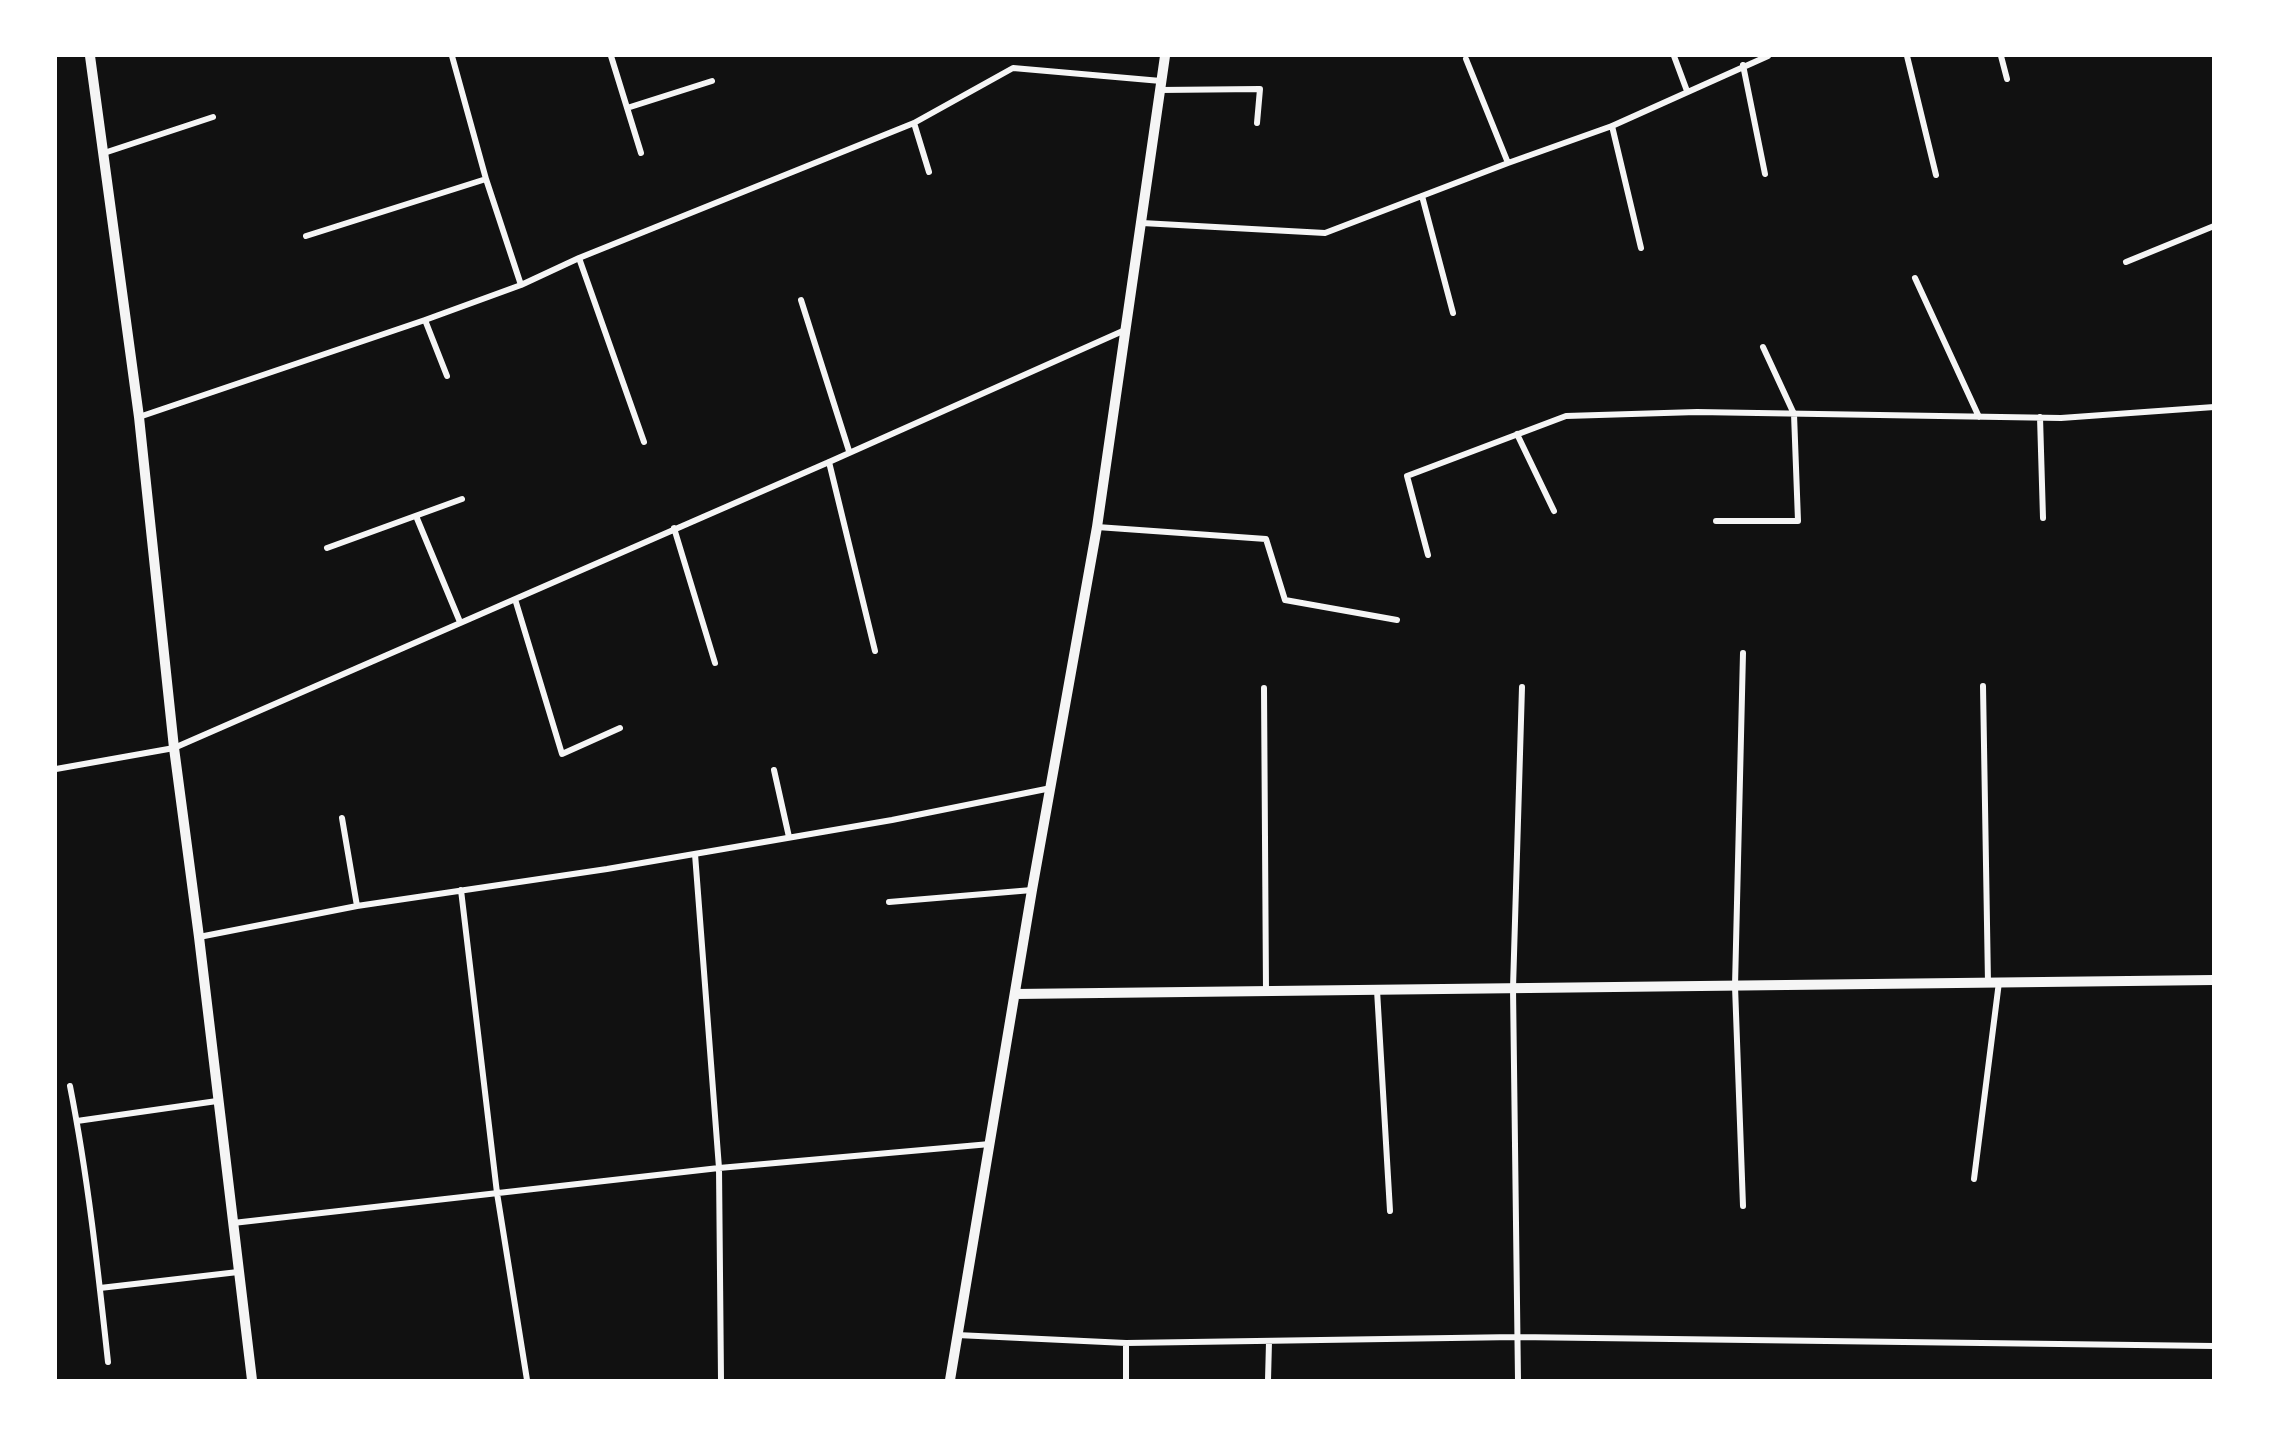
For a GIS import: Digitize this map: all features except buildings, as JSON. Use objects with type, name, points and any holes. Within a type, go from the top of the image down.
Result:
[{"type":"street","points":[[90,56],[139,417],[174,748],[252,1380]]},
{"type":"street","points":[[452,56],[486,179],[521,285]]},
{"type":"street","points":[[611,56],[641,153]]},
{"type":"street","points":[[950,1380],[1032,890],[1097,527],[1165,56]]},
{"type":"street","points":[[1674,56],[1687,92]]},
{"type":"street","points":[[1142,223],[1325,233],[1612,126],[1743,65],[1768,56]]},
{"type":"street","points":[[1907,56],[1936,175]]},
{"type":"street","points":[[2001,56],[2007,79]]},
{"type":"street","points":[[1466,59],[1508,163]]},
{"type":"street","points":[[1743,65],[1765,174]]},
{"type":"street","points":[[139,417],[521,285],[579,258],[914,123],[1013,68],[1160,86],[1260,89],[1257,123]]},
{"type":"street","points":[[627,108],[712,81]]},
{"type":"street","points":[[104,153],[213,117]]},
{"type":"street","points":[[914,123],[929,172]]},
{"type":"street","points":[[1612,126],[1641,248]]},
{"type":"street","points":[[306,236],[486,179]]},
{"type":"street","points":[[1422,196],[1453,313]]},
{"type":"street","points":[[2126,262],[2214,226]]},
{"type":"street","points":[[579,258],[644,442]]},
{"type":"street","points":[[1915,278],[1979,417]]},
{"type":"street","points":[[801,300],[849,451]]},
{"type":"street","points":[[425,320],[447,376]]},
{"type":"street","points":[[56,769],[174,748],[1125,330]]},
{"type":"street","points":[[1716,521],[1798,521],[1794,414],[1763,347]]},
{"type":"street","points":[[1428,555],[1407,476],[1566,416],[1697,412],[2061,418],[2214,407]]},
{"type":"street","points":[[2040,417],[2043,518]]},
{"type":"street","points":[[1517,434],[1554,511]]},
{"type":"street","points":[[829,462],[875,651]]},
{"type":"street","points":[[327,548],[462,499]]},
{"type":"street","points":[[416,516],[460,622]]},
{"type":"street","points":[[1097,527],[1266,539],[1285,600],[1397,620]]},
{"type":"street","points":[[674,528],[715,663]]},
{"type":"street","points":[[515,599],[562,754],[620,728]]},
{"type":"street","points":[[1743,653],[1735,986],[1743,1206]]},
{"type":"street","points":[[1974,1179],[1993,983],[1983,686]]},
{"type":"street","points":[[1518,1380],[1513,988],[1522,687]]},
{"type":"street","points":[[1264,688],[1266,991]]},
{"type":"street","points":[[774,770],[789,837]]},
{"type":"street","points":[[199,937],[357,906],[695,854],[892,820],[1051,788]]},
{"type":"street","points":[[342,818],[357,906]]},
{"type":"street","points":[[695,854],[719,1168],[721,1380]]},
{"type":"street","points":[[462,890],[497,1193],[527,1380]]},
{"type":"street","points":[[889,902],[1032,890]]},
{"type":"street","points":[[1015,994],[2214,980]]},
{"type":"street","points":[[1377,990],[1390,1211]]},
{"type":"street","points":[[70,1086],[100,1288],[108,1362]]},
{"type":"street","points":[[77,1121],[217,1101]]},
{"type":"street","points":[[232,1223],[719,1168],[990,1144]]},
{"type":"street","points":[[100,1288],[238,1272]]},
{"type":"street","points":[[957,1335],[1126,1343],[1516,1337],[2214,1346]]},
{"type":"street","points":[[1268,1380],[1269,1342]]},
{"type":"street","points":[[1126,1343],[1126,1380]]}]
